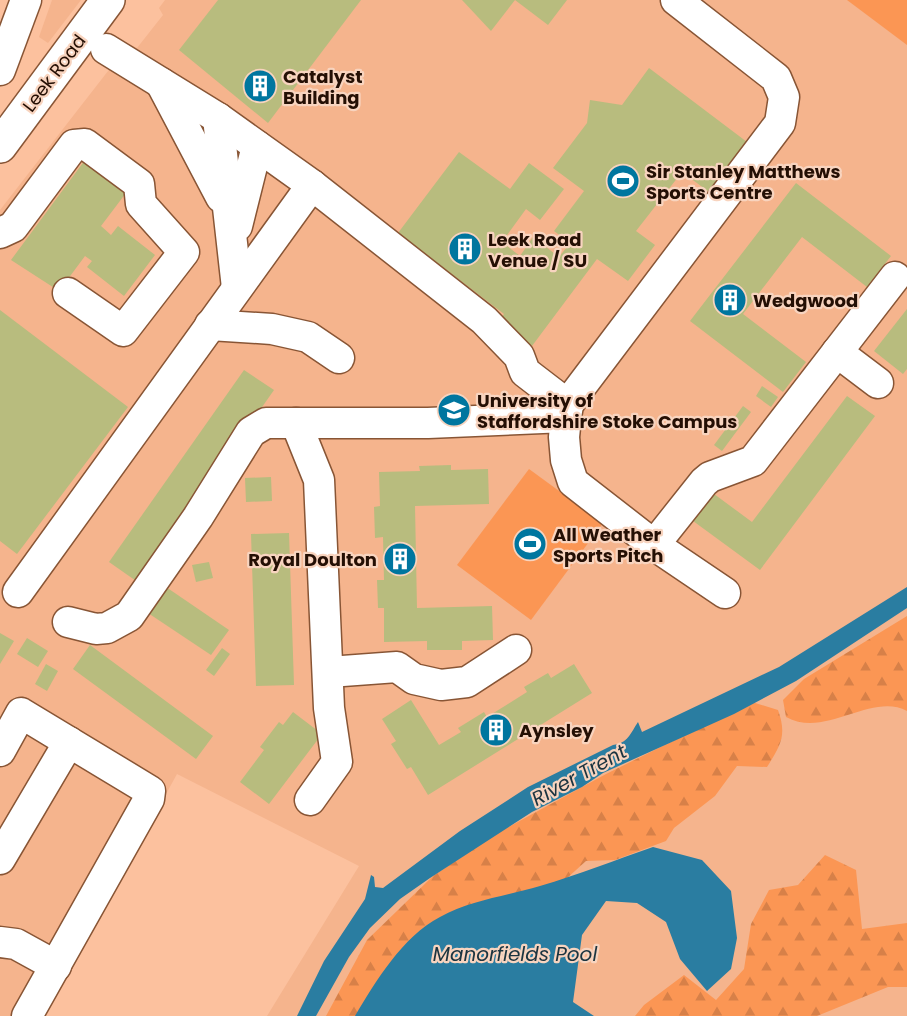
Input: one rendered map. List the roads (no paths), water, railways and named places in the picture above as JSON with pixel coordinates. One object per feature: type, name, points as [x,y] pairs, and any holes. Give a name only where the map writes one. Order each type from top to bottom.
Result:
[{"type":"highway","name":"Leek Road","points":[[0,146],[108,0]]},
{"type":"street","points":[[0,70],[5,38],[26,0]]},
{"type":"street","points":[[676,0],[776,78],[784,97],[780,123],[567,411],[564,437],[566,460],[573,482],[654,545],[725,593]]},
{"type":"street","points":[[106,49],[218,118],[312,184],[484,320],[519,356],[525,372],[567,411]]},
{"type":"street","points":[[161,83],[229,213]]},
{"type":"street","points":[[218,118],[237,288]]},
{"type":"street","points":[[0,234],[13,227],[74,145],[85,144],[139,184],[141,204],[184,252],[123,332],[68,293]]},
{"type":"street","points":[[232,243],[257,146]]},
{"type":"street","points":[[18,592],[312,184]]},
{"type":"street","points":[[654,545],[704,482],[710,477],[753,461],[895,277]]},
{"type":"street","points":[[210,325],[272,328],[308,337],[339,357]]},
{"type":"street","points":[[837,352],[878,383]]},
{"type":"street","points":[[68,622],[96,629],[107,628],[129,616],[198,517],[250,432],[266,423],[428,423],[567,411]]},
{"type":"street","points":[[296,423],[319,480],[329,708],[337,762],[310,800]]},
{"type":"street","points":[[329,672],[397,668],[414,679],[441,686],[467,682],[516,650]]},
{"type":"street","points":[[0,751],[21,713],[150,791],[149,799],[27,1016]]},
{"type":"street","points":[[0,859],[69,742]]},
{"type":"street","points":[[0,942],[16,944],[56,966]]},
{"type":"water","name":"River Trent","points":[[907,587],[907,608],[796,681],[734,714],[603,773],[582,787],[532,812],[400,899],[370,928],[349,957],[316,1016],[297,1016],[324,961],[365,899],[371,875],[374,877],[375,887],[383,888],[460,831],[528,787],[622,742],[638,722],[642,732],[779,667]]},
{"type":"water","name":"Manorfields Pool","points":[[653,847],[702,860],[731,891],[737,938],[731,969],[707,991],[680,959],[666,922],[637,903],[606,901],[582,935],[573,1002],[594,1016],[355,1016],[381,975],[402,948],[426,926],[440,917],[464,906],[554,882]]},
{"type":"place","name":"Catalyst Building","points":[[260,86]]},
{"type":"place","name":"Sir Stanley Matthews Sports Centre","points":[[623,181]]},
{"type":"place","name":"Leek Road Venue / SU","points":[[465,249]]},
{"type":"place","name":"Wedgwood","points":[[730,300]]},
{"type":"place","name":"University of Staffordshire Stoke Campus","points":[[454,410]]},
{"type":"place","name":"All Weather Sports Pitch","points":[[530,544]]},
{"type":"place","name":"Royal Doulton","points":[[400,559]]},
{"type":"place","name":"Aynsley","points":[[496,730]]}]
